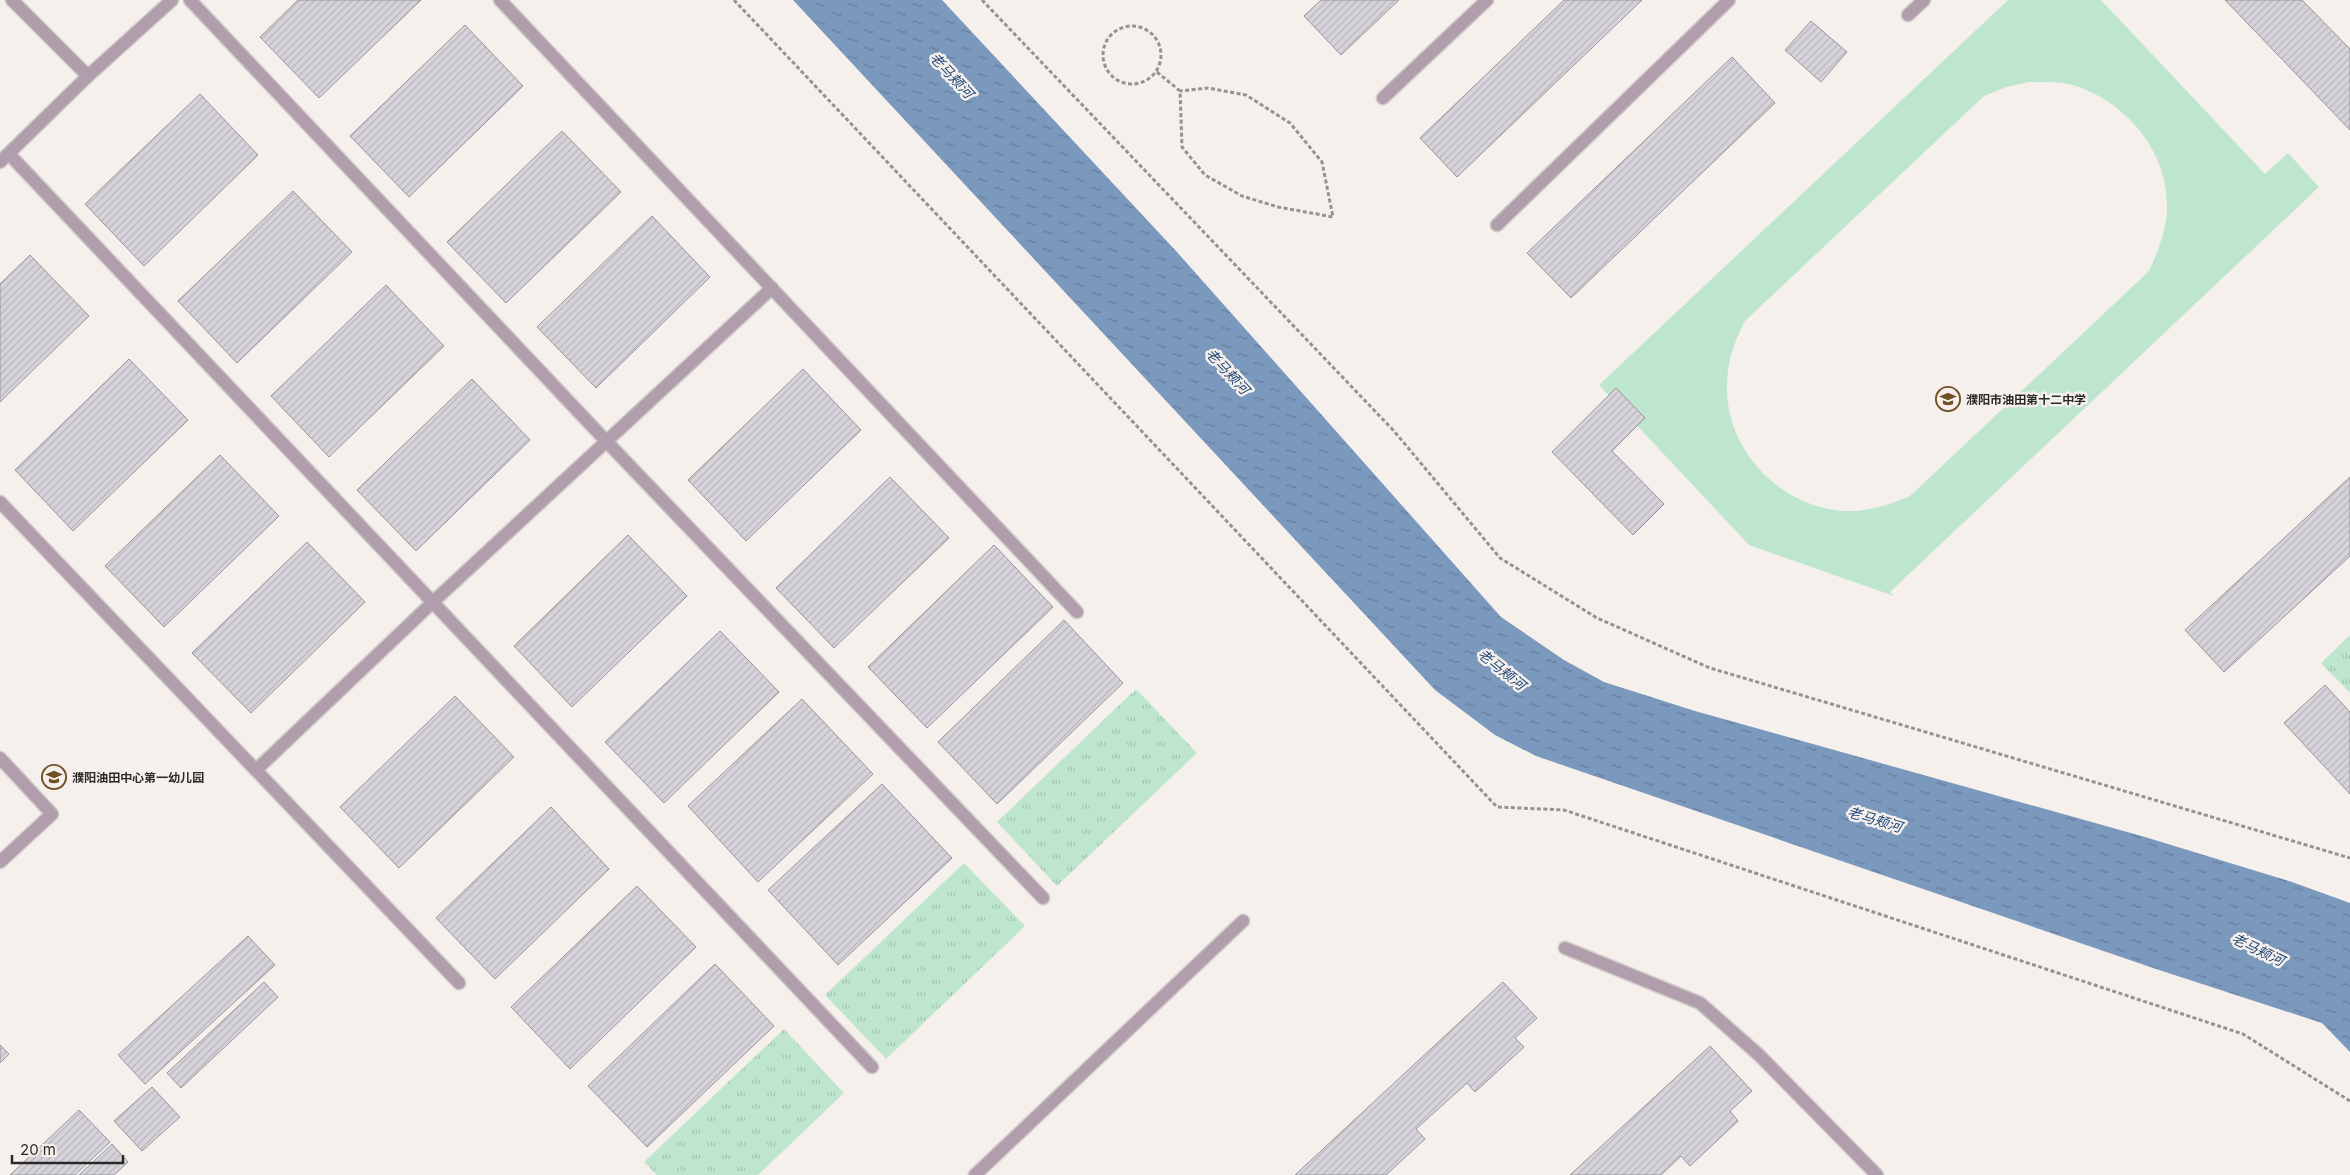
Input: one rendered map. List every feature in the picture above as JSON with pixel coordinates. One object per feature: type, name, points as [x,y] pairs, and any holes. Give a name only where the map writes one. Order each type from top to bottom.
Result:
[{"type":"street","points":[[12,0],[88,76]]},
{"type":"street","points":[[172,0],[88,76],[4,158],[434,601],[872,1067]]},
{"type":"street","points":[[190,0],[607,442],[1043,898]]},
{"type":"street","points":[[500,0],[1077,612]]},
{"type":"street","points":[[1383,98],[1487,0]]},
{"type":"street","points":[[1497,225],[1729,0]]},
{"type":"street","points":[[1908,15],[1924,0]]},
{"type":"street","points":[[256,770],[434,601],[772,288]]},
{"type":"street","points":[[0,502],[460,983]]},
{"type":"street","points":[[0,758],[52,814],[0,862]]},
{"type":"street","points":[[975,1175],[1243,921]]},
{"type":"street","points":[[1566,948],[1700,1003],[1760,1055],[1877,1175]]},
{"type":"path","points":[[734,0],[1497,807],[1564,810],[2243,1034],[2350,1101]]},
{"type":"path","points":[[982,0],[1394,431],[1500,558],[1597,618],[1710,668],[2350,858]]},
{"type":"path","points":[[1127,26],[1145,29],[1153,35],[1162,52],[1157,72],[1150,79],[1141,83],[1121,83],[1113,78],[1106,70],[1103,52],[1111,35],[1127,26]]},
{"type":"path","points":[[1157,72],[1180,91],[1208,88],[1246,95],[1290,123],[1322,162],[1333,217],[1278,207],[1242,196],[1205,175],[1182,147],[1180,91]]},
{"type":"green space","points":[[2008,0],[2101,0],[2265,174],[2288,153],[2319,187],[1890,592],[1894,596],[1749,545],[1599,385]],"holes":[[[2029,82],[2067,84],[2099,96],[2134,123],[2147,141],[2158,160],[2167,202],[2162,237],[2149,271],[1910,496],[1878,507],[1853,511],[1819,506],[1795,497],[1774,483],[1756,465],[1742,445],[1732,422],[1727,397],[1728,371],[1734,345],[1745,321],[1984,96],[2006,87]]]},
{"type":"green space","points":[[2350,635],[2350,693],[2321,663]]},
{"type":"green space","points":[[1136,689],[1197,753],[1057,886],[997,822]]},
{"type":"green space","points":[[964,863],[1025,926],[886,1059],[825,995]]},
{"type":"green space","points":[[784,1029],[844,1093],[758,1175],[657,1175],[644,1162]]},
{"type":"water","name":"老马颊河","points":[[793,0],[942,0],[1176,251],[1501,617],[1564,660],[1604,682],[1695,711],[2145,837],[2292,882],[2350,903],[2350,1052],[2322,1023],[2156,969],[1536,756],[1495,735],[1435,690]]},
{"type":"building","points":[[298,0],[421,0],[319,98],[260,37]]},
{"type":"building","points":[[1321,0],[1399,0],[1341,55],[1304,16]]},
{"type":"building","points":[[1564,0],[1642,0],[1457,177],[1420,138]]},
{"type":"building","points":[[2225,0],[2302,0],[2350,49],[2350,130]]},
{"type":"building","points":[[1811,21],[1847,52],[1821,82],[1785,50]]},
{"type":"building","points":[[465,25],[523,86],[409,197],[350,136]]},
{"type":"building","points":[[1732,57],[1775,103],[1571,298],[1527,253]]},
{"type":"building","points":[[200,94],[258,155],[144,266],[85,204]]},
{"type":"building","points":[[562,131],[621,192],[506,303],[447,242]]},
{"type":"building","points":[[293,191],[352,252],[237,363],[178,301]]},
{"type":"building","points":[[652,216],[710,277],[596,388],[537,327]]},
{"type":"building","points":[[30,255],[89,316],[0,402],[0,284]]},
{"type":"building","points":[[386,285],[444,346],[329,457],[271,396]]},
{"type":"building","points":[[129,359],[188,420],[73,531],[15,470]]},
{"type":"building","points":[[803,369],[861,430],[746,541],[688,480]]},
{"type":"building","points":[[472,379],[530,440],[416,551],[357,490]]},
{"type":"building","points":[[1616,388],[1645,418],[1612,451],[1664,504],[1633,535],[1552,452]]},
{"type":"building","points":[[220,455],[279,516],[164,627],[105,566]]},
{"type":"building","points":[[890,477],[949,538],[834,648],[776,588]]},
{"type":"building","points":[[2350,477],[2350,556],[2224,672],[2185,630]]},
{"type":"building","points":[[628,535],[687,596],[572,707],[514,646]]},
{"type":"building","points":[[307,542],[365,602],[251,713],[192,653]]},
{"type":"building","points":[[994,545],[1053,607],[927,728],[868,667]]},
{"type":"building","points":[[1064,620],[1123,683],[997,804],[938,742]]},
{"type":"building","points":[[720,631],[779,692],[664,803],[605,742]]},
{"type":"building","points":[[2325,685],[2350,712],[2350,794],[2284,723]]},
{"type":"building","points":[[455,696],[514,757],[399,868],[340,807]]},
{"type":"building","points":[[802,699],[873,774],[758,882],[688,806]]},
{"type":"building","points":[[882,784],[952,858],[838,965],[768,890]]},
{"type":"building","points":[[551,807],[609,869],[495,979],[436,918]]},
{"type":"building","points":[[637,886],[696,947],[570,1069],[511,1007]]},
{"type":"building","points":[[248,936],[275,965],[145,1084],[118,1055]]},
{"type":"building","points":[[715,964],[774,1026],[647,1147],[588,1086]]},
{"type":"building","points":[[264,982],[278,997],[181,1088],[167,1073]]},
{"type":"building","points":[[1503,982],[1537,1018],[1515,1038],[1524,1047],[1475,1092],[1467,1083],[1416,1129],[1425,1139],[1386,1175],[1295,1175]]},
{"type":"building","points":[[0,1045],[9,1054],[0,1063]]},
{"type":"building","points":[[1710,1046],[1752,1091],[1730,1111],[1738,1121],[1690,1166],[1681,1156],[1661,1175],[1570,1175]]},
{"type":"building","points":[[152,1087],[180,1117],[142,1151],[114,1121]]},
{"type":"building","points":[[79,1110],[110,1142],[75,1175],[10,1175]]},
{"type":"building","points":[[112,1144],[128,1162],[114,1175],[79,1175]]},
{"type":"place","name":"濮阳市油田第十二中学","points":[[1948,399]]},
{"type":"place","name":"濮阳油田中心第一幼儿园","points":[[54,777]]}]
